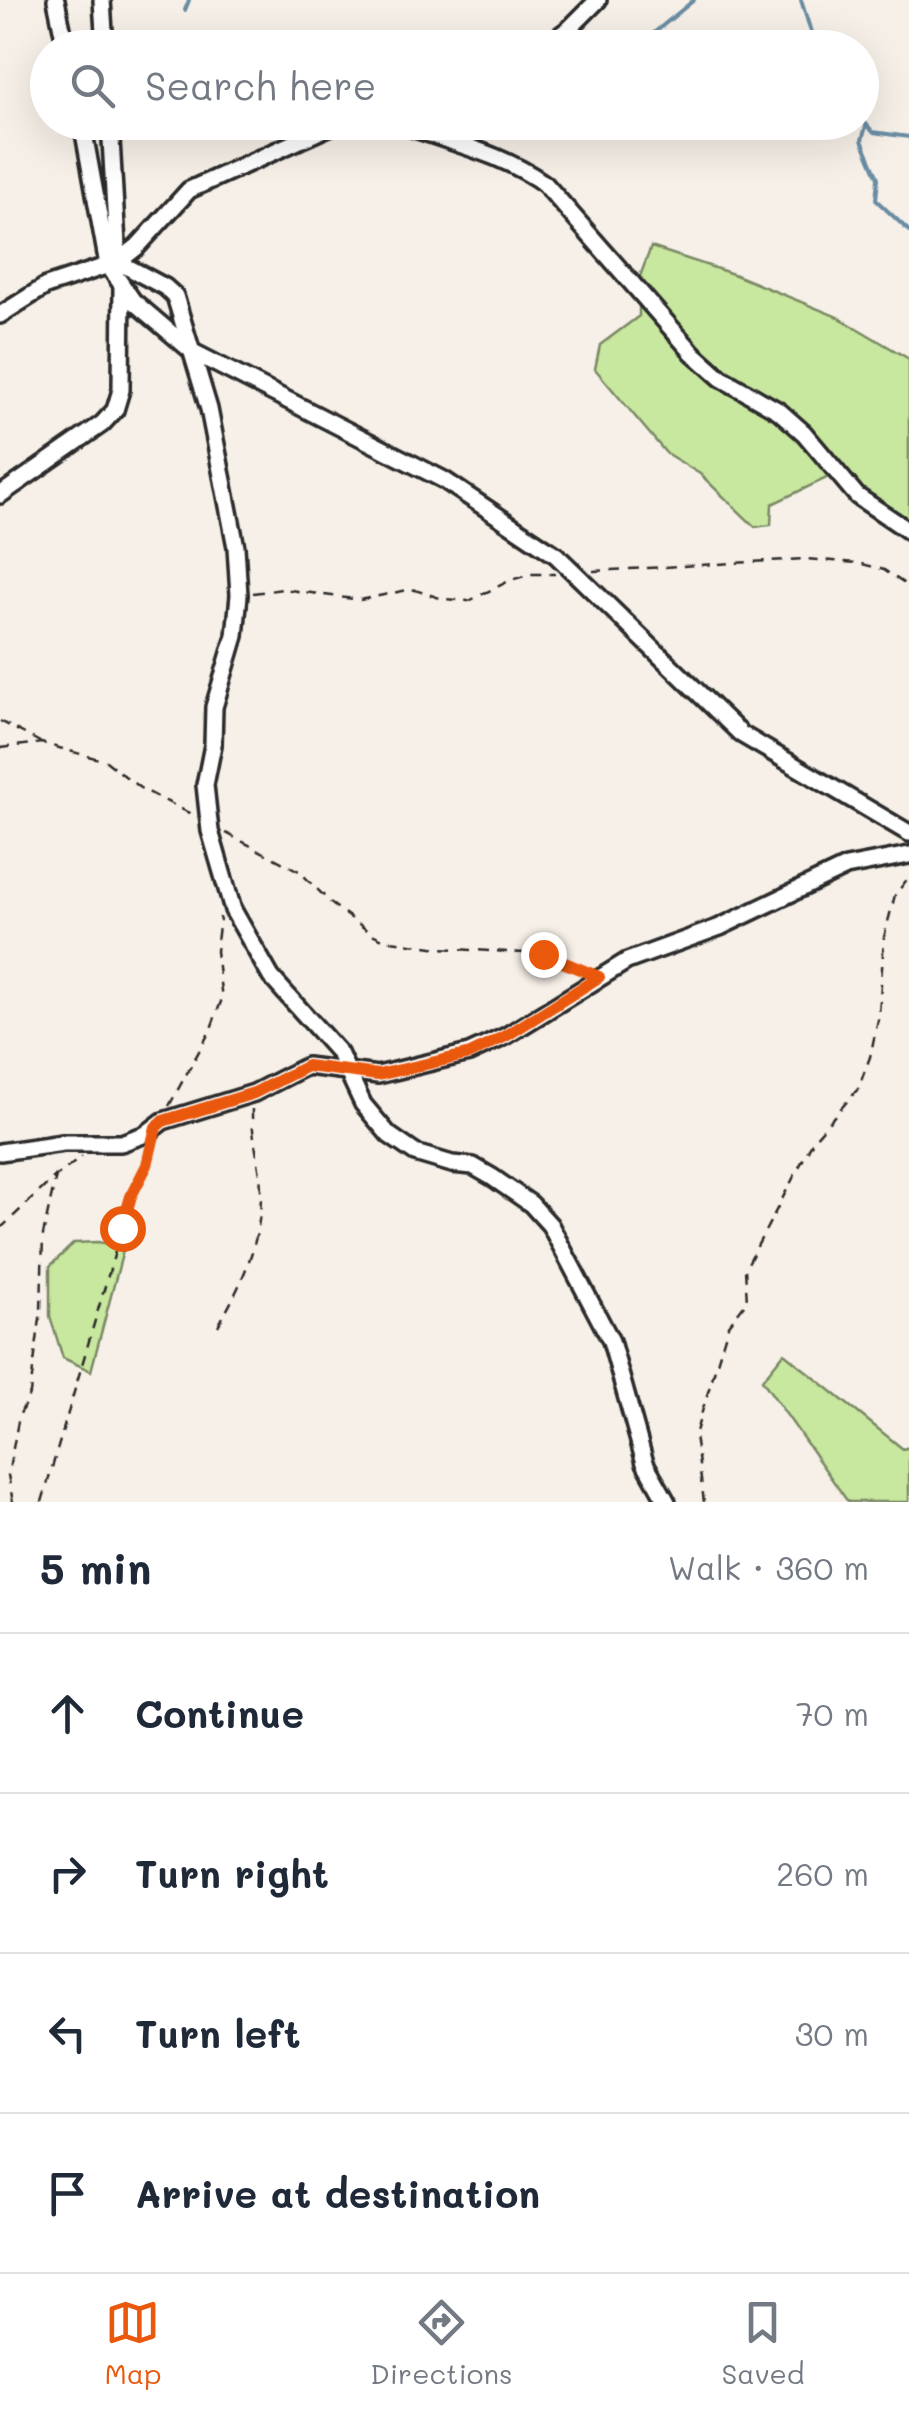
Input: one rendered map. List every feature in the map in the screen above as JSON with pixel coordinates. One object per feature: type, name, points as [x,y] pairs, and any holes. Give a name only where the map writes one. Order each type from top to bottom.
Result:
[{"type":"street","points":[[56,0],[62,30]]},
{"type":"street","points":[[102,0],[104,30]]},
{"type":"street","points":[[567,30],[598,0]]},
{"type":"street","points":[[86,140],[113,263],[122,285],[133,301],[193,352],[444,480],[540,544],[741,734],[909,833]]},
{"type":"street","points":[[110,140],[113,263]]},
{"type":"street","points":[[0,315],[46,286],[113,263],[137,247],[189,190],[300,140]]},
{"type":"street","points":[[444,140],[478,148],[545,184],[692,354],[721,378],[779,411],[804,433],[857,496],[909,531]]},
{"type":"street","points":[[113,263],[166,286],[175,296],[209,409],[236,547],[236,636],[214,707],[213,745],[205,784],[208,824],[233,910],[271,976],[339,1053],[363,1104],[389,1135],[414,1153],[482,1172],[531,1204],[550,1225],[611,1341],[645,1463],[668,1502]]},
{"type":"street","points":[[0,495],[102,424],[115,410],[121,390],[122,285]]},
{"type":"street","points":[[0,1152],[63,1143],[121,1143],[194,1110],[254,1093],[307,1066],[378,1075],[470,1054],[506,1036],[627,960],[720,928],[846,866],[909,855]]},
{"type":"path","points":[[0,722],[42,743],[106,761],[140,788],[299,870],[332,905],[385,940],[438,948],[543,954],[599,977]]},
{"type":"path","points":[[0,748],[42,743]]},
{"type":"path","points":[[704,1502],[695,1435],[728,1326],[747,1301],[745,1270],[814,1140],[858,1089],[879,1015],[884,937],[895,894],[909,877]]},
{"type":"path","points":[[42,1502],[131,1196],[147,1165],[156,1127],[210,1031],[222,999],[216,951],[224,886]]},
{"type":"path","points":[[218,1326],[240,1287],[255,1248],[262,1192],[252,1137],[254,1093]]},
{"type":"path","points":[[0,1228],[81,1158]]},
{"type":"path","points":[[13,1502],[8,1475],[20,1416],[30,1393],[41,1311],[44,1236],[56,1176]]},
{"type":"green space","points":[[651,247],[733,274],[838,317],[909,359],[909,531],[837,473],[772,504],[771,525],[755,527],[700,474],[666,453],[595,369],[600,345],[639,316],[639,279]]},
{"type":"green space","points":[[74,1243],[124,1247],[91,1371],[63,1358],[50,1316],[50,1266]]},
{"type":"green space","points":[[784,1353],[903,1449],[909,1447],[909,1502],[848,1502],[762,1380]]},
{"type":"waterway","points":[[185,10],[189,0]]},
{"type":"waterway","points":[[657,30],[694,0]]},
{"type":"waterway","points":[[801,0],[810,30]]},
{"type":"waterway","points":[[879,133],[909,137]]},
{"type":"waterway","points":[[862,140],[878,178],[876,200],[909,231]]},
{"type":"route","points":[[122,1228],[131,1196],[147,1165],[156,1127],[163,1121],[254,1093],[307,1066],[378,1075],[470,1054],[599,977],[543,954]]}]
